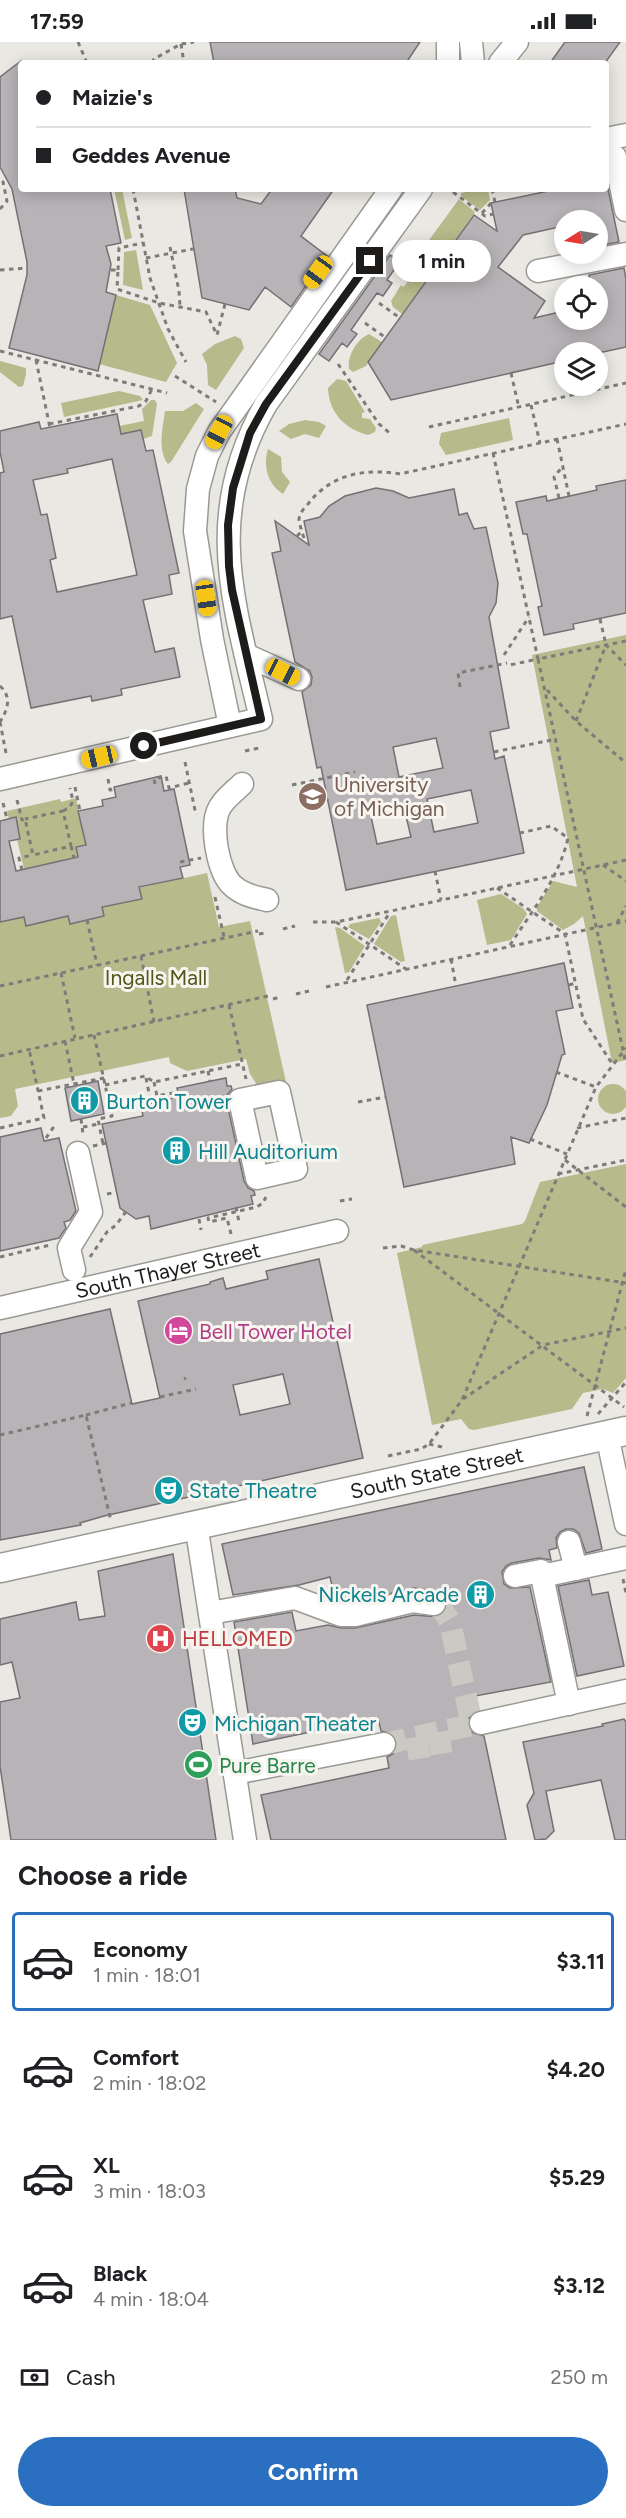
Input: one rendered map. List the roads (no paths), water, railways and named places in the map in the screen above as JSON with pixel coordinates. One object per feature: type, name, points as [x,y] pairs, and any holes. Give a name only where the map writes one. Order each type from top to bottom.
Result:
[{"type":"main road","name":"South State Street","points":[[0,1568],[196,1524],[609,1421]]},
{"type":"street","points":[[447,42],[448,60]]},
{"type":"street","points":[[471,42],[473,60]]},
{"type":"street","points":[[502,60],[517,42]]},
{"type":"street","points":[[626,135],[611,148],[626,210]]},
{"type":"street","points":[[230,726],[212,639],[196,542],[197,500],[207,456],[219,432],[387,192]]},
{"type":"street","points":[[0,779],[261,719],[232,590],[227,543],[229,507],[238,464],[250,433],[266,404],[421,192]]},
{"type":"street","points":[[538,272],[626,254]]},
{"type":"street","points":[[246,655],[299,679]]},
{"type":"street","points":[[242,784],[219,808],[214,826],[215,835],[225,875],[230,884],[245,894],[267,900]]},
{"type":"street","points":[[77,1260],[91,1212],[78,1153]]},
{"type":"street","name":"South Thayer Street","points":[[0,1308],[337,1231]]},
{"type":"street","points":[[609,1421],[626,1524]]},
{"type":"street","points":[[196,1524],[245,1840]]},
{"type":"street","points":[[514,1576],[541,1571],[562,1562],[624,1567]]},
{"type":"street","points":[[562,1562],[569,1704]]},
{"type":"street","points":[[210,1613],[295,1598],[341,1614],[355,1615],[413,1602],[434,1604]]},
{"type":"street","points":[[481,1723],[626,1690]]},
{"type":"street","points":[[235,1773],[384,1744]]},
{"type":"tunnel","points":[[434,1604],[444,1612],[450,1622],[472,1725]]},
{"type":"tunnel","points":[[384,1744],[481,1723]]},
{"type":"tunnel","points":[[438,1732],[442,1756]]},
{"type":"tunnel","points":[[416,1737],[420,1761]]},
{"type":"place","name":"University of Michigan","points":[[313,796]]},
{"type":"place","name":"Burton Tower","points":[[85,1101]]},
{"type":"place","name":"Hill Auditorium","points":[[177,1151]]},
{"type":"place","name":"Bell Tower Hotel","points":[[178,1331]]},
{"type":"place","name":"State Theatre","points":[[168,1490]]},
{"type":"place","name":"Nickels Arcade","points":[[480,1594]]},
{"type":"place","name":"HELLOMED","points":[[161,1638]]},
{"type":"place","name":"Michigan Theater","points":[[193,1723]]},
{"type":"place","name":"Pure Barre","points":[[198,1765]]},
{"type":"park label","name":"Ingalls Mall","points":[[156,977]]}]
